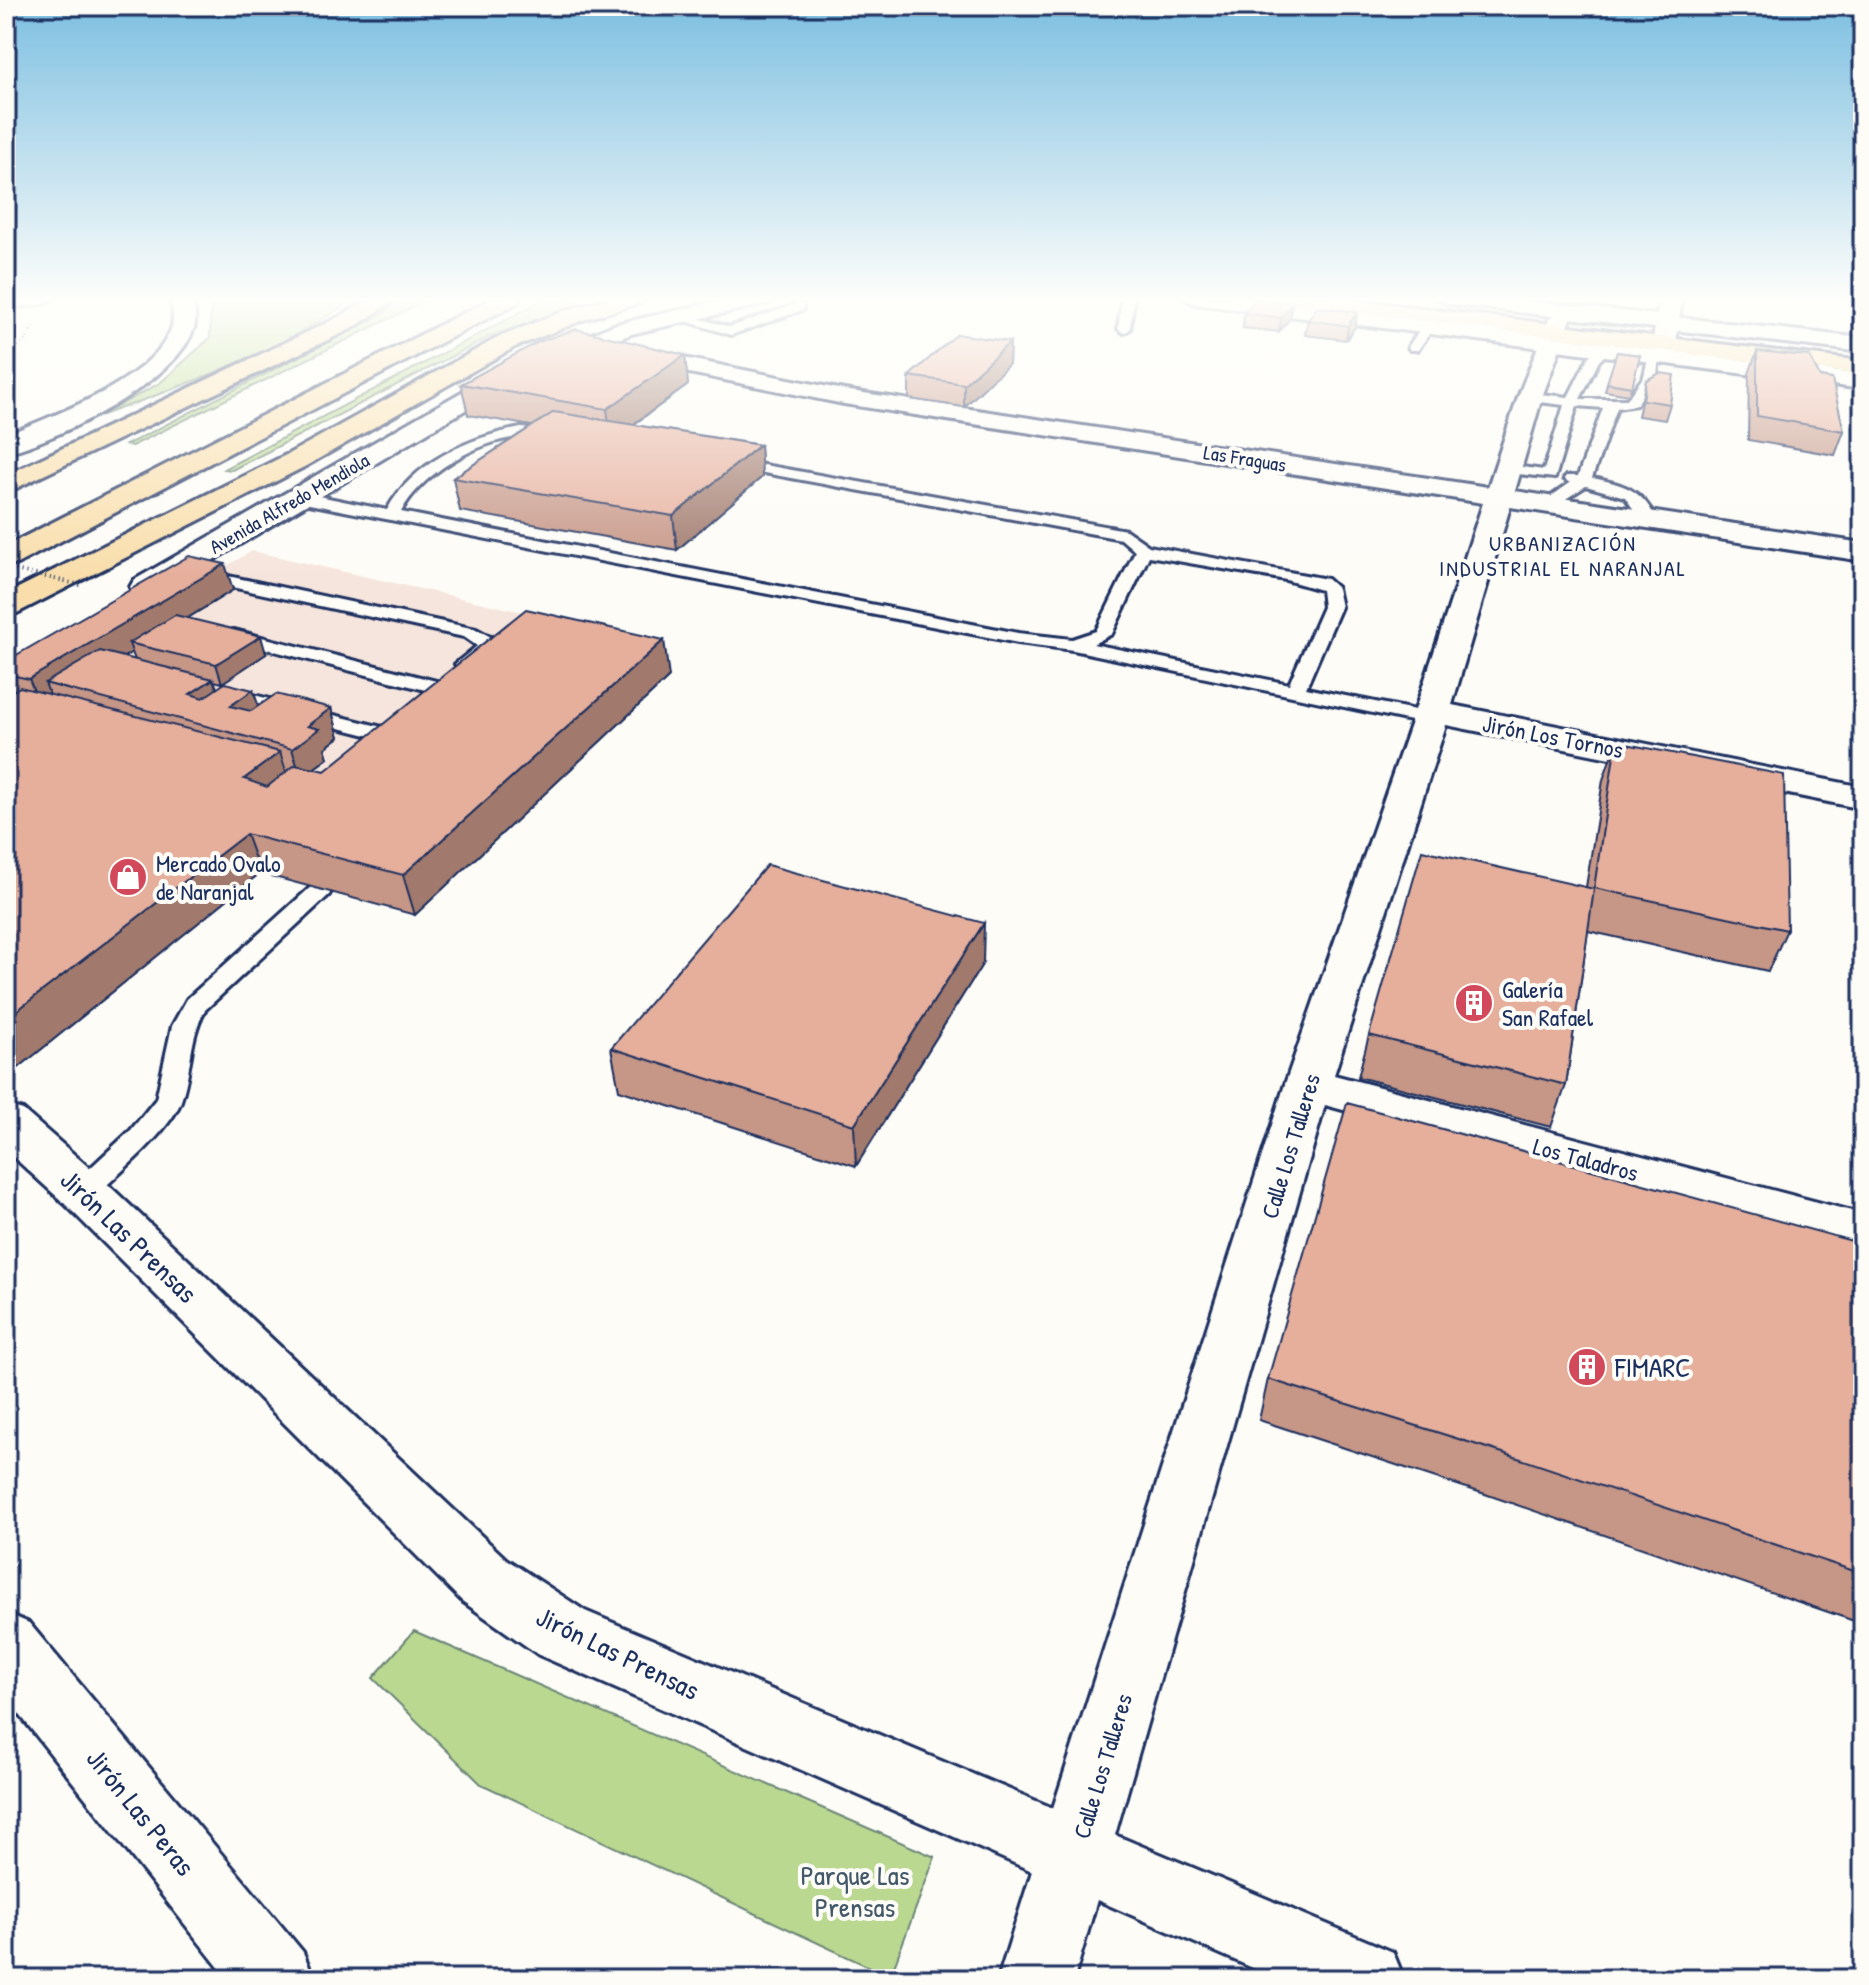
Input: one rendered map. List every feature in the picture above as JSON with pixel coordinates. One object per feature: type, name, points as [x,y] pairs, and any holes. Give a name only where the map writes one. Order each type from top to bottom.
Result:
[{"type":"highway","points":[[6,485],[203,391]]},
{"type":"highway","points":[[34,516],[284,391]]},
{"type":"highway","points":[[6,558],[330,391]]},
{"type":"highway","points":[[6,606],[297,460],[420,391]]},
{"type":"highway","points":[[334,477],[435,391]]},
{"type":"highway","points":[[6,452],[196,394]]},
{"type":"street","points":[[6,445],[122,391]]},
{"type":"street","name":"Avenida Alfredo Mendiola","points":[[119,602],[334,477],[496,391]]},
{"type":"street","name":"Las Fraguas","points":[[804,391],[1519,480],[1548,504],[1863,552]]},
{"type":"street","name":"Calle Los Talleres","points":[[1036,1979],[1076,1856],[1308,1084],[1431,716],[1551,399],[1551,391]]},
{"type":"street","name":"Jirón Los Tornos","points":[[1431,716],[1863,798]]},
{"type":"street","name":"Los Taladros","points":[[1308,1084],[1863,1234]]},
{"type":"street","name":"Jirón Las Prensas","points":[[6,1122],[83,1191],[484,1580],[562,1633],[1366,1979]]},
{"type":"street","name":"Jirón Las Peras","points":[[9,1657],[276,1979]]},
{"type":"lane","points":[[1551,399],[1560,391]]},
{"type":"lane","points":[[1551,399],[1611,405],[1631,402],[1641,391]]},
{"type":"lane","points":[[1548,504],[1584,481],[1611,405]]},
{"type":"lane","points":[[392,514],[396,503],[413,485],[452,458],[520,432],[562,435]]},
{"type":"lane","points":[[711,460],[1126,535],[1144,550],[1321,583],[1329,588],[1332,607],[1295,691]]},
{"type":"lane","points":[[1519,480],[1584,481],[1633,493],[1642,501],[1648,519]]},
{"type":"lane","points":[[299,497],[1431,716]]},
{"type":"lane","points":[[1073,645],[1103,634],[1144,550]]},
{"type":"lane","points":[[174,570],[470,633],[485,641],[486,648],[411,705]]},
{"type":"lane","points":[[213,630],[433,686]]},
{"type":"lane","points":[[203,688],[384,728],[356,752]]},
{"type":"lane","points":[[83,1191],[140,1137],[168,1102],[184,1026],[196,1005],[321,890]]},
{"type":"path","points":[[6,568],[81,585]]},
{"type":"shaded area","name":"Mercado Ovalo de Naranjal","points":[[252,551],[562,621],[6,1059],[6,696]]},
{"type":"green space","points":[[146,391],[167,391],[102,415]]},
{"type":"green space","points":[[233,391],[244,391],[132,446],[126,445]]},
{"type":"green space","points":[[372,391],[385,391],[232,470],[224,469]]},
{"type":"green space","name":"Parque Las Prensas","points":[[414,1631],[935,1857],[890,1977],[481,1784],[373,1678]]},
{"type":"building","points":[[500,391],[634,391],[607,409]]},
{"type":"building","points":[[1644,391],[1672,391],[1670,404],[1643,400]]},
{"type":"building","points":[[1757,391],[1835,391],[1844,431],[1757,416]]},
{"type":"building","points":[[554,412],[760,445],[673,516],[453,478]]},
{"type":"building","points":[[189,556],[225,564],[29,679],[6,674],[6,661]]},
{"type":"building","points":[[526,609],[664,640],[403,875],[246,834],[6,1019],[6,695],[20,687],[280,752],[244,779],[267,787],[295,765],[325,771]]},
{"type":"building","points":[[175,615],[261,636],[216,664],[129,643]]},
{"type":"building","points":[[100,651],[213,679],[190,694],[203,698],[225,683],[253,690],[230,706],[251,711],[276,694],[331,708],[307,726],[319,729],[292,749],[45,683]]},
{"type":"building","points":[[1616,742],[1784,775],[1787,930],[1594,888]]},
{"type":"building","name":"Galería San Rafael","points":[[1422,850],[1594,889],[1566,1085],[1369,1035]]},
{"type":"building","points":[[767,865],[984,923],[854,1125],[611,1048]]},
{"type":"building","points":[[1347,1103],[1863,1244],[1863,1574],[1503,1453],[1268,1379]]},
{"type":"place","name":"Mercado Ovalo de Naranjal","points":[[128,877]]},
{"type":"place","name":"Galería San Rafael","points":[[1474,1003]]},
{"type":"place","name":"FIMARC","points":[[1587,1367]]},
{"type":"district","name":"URBANIZACIÓN INDUSTRIAL EL NARANJAL","points":[[1563,556]]}]
